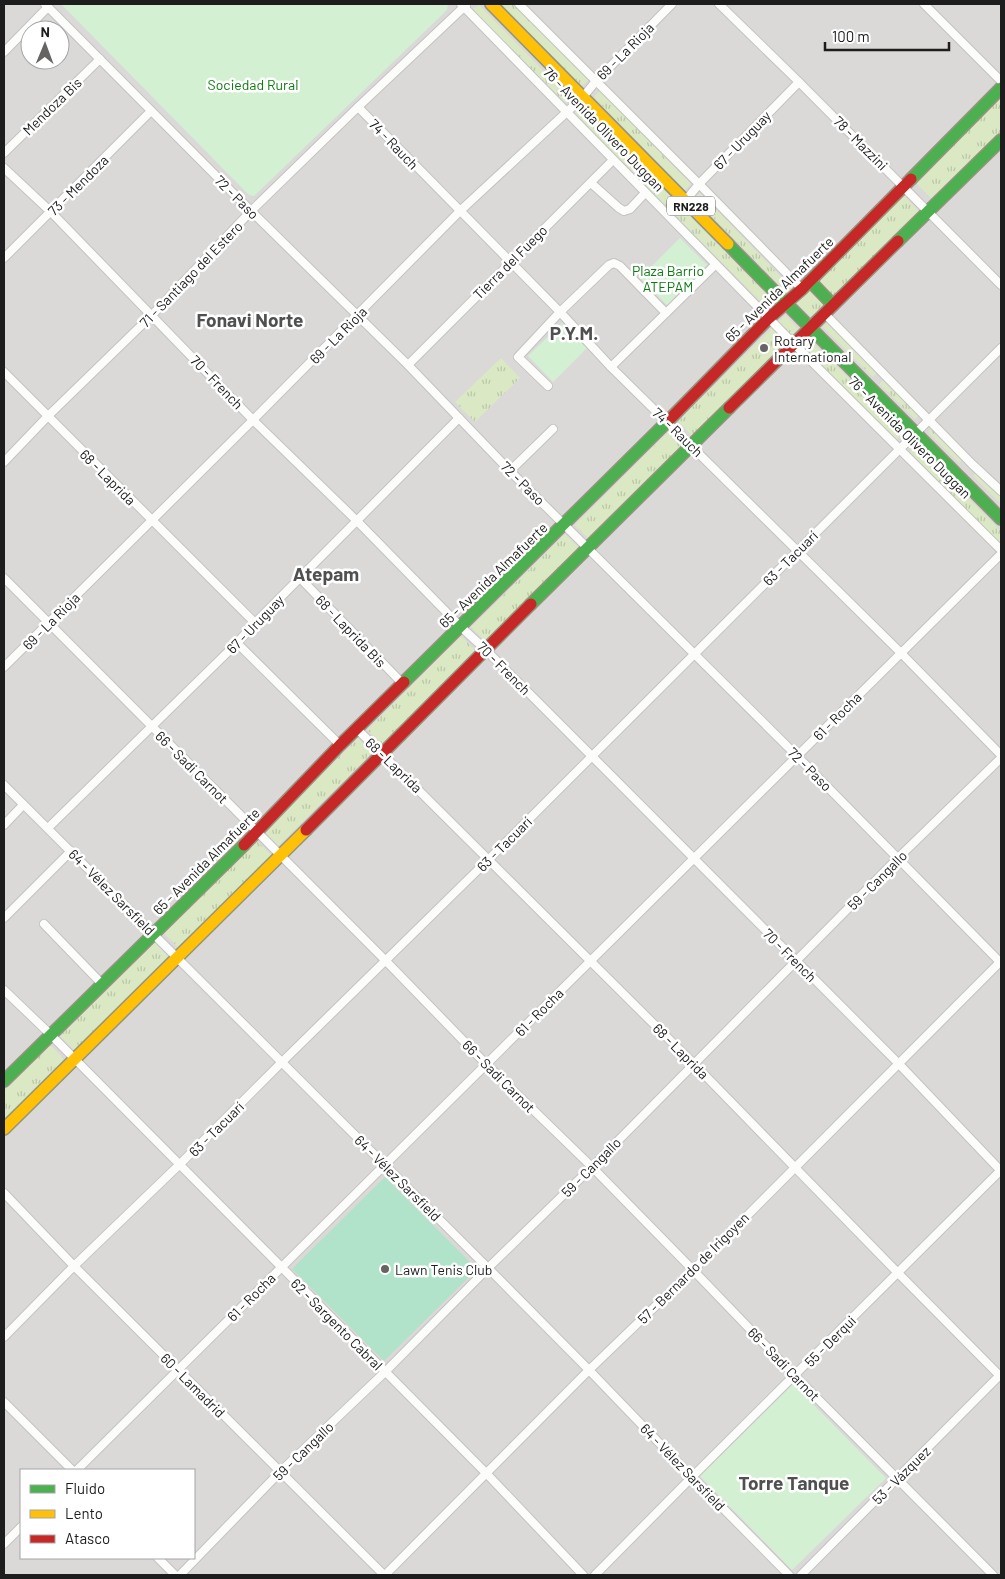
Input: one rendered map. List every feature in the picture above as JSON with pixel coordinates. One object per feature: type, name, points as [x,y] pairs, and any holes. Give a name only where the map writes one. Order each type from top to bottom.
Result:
[{"type":"main road","name":"76 - Avenida Olivero Duggan","points":[[491,4],[686,200],[809,328],[916,432],[1001,519]]},
{"type":"main road","name":"65 - Avenida Almafuerte","points":[[4,1081],[257,832],[340,745],[565,525],[769,318],[806,285],[1001,88]]},
{"type":"main road","points":[[4,1130],[587,548],[1001,140]]},
{"type":"main road","points":[[806,285],[834,305]]},
{"type":"street","name":"76 - Avenida Olivero Duggan","points":[[519,4],[699,184],[806,285]]},
{"type":"street","name":"69 - La Rioja","points":[[4,667],[460,211],[583,97],[596,80],[672,4]]},
{"type":"street","name":"78 - Mazzini","points":[[719,4],[904,186],[1001,285]]},
{"type":"street","points":[[924,4],[1001,82]]},
{"type":"street","points":[[4,52],[46,5]]},
{"type":"street","name":"72 - Paso","points":[[46,5],[251,211],[408,365],[510,471],[1001,962]]},
{"type":"street","name":"76 - Avenida Olivero Duggan","points":[[464,5],[645,193],[1001,550]]},
{"type":"street","name":"71 - Santiago del Estero","points":[[4,462],[48,416],[152,315],[251,211],[464,5]]},
{"type":"street","name":"Mendoza Bis","points":[[4,153],[100,59]]},
{"type":"street","name":"67 - Uruguay","points":[[686,200],[699,184],[799,82]]},
{"type":"street","name":"74 - Rauch","points":[[358,107],[560,312],[611,367],[901,653],[1001,756]]},
{"type":"street","name":"73 - Mendoza","points":[[4,258],[151,111]]},
{"type":"street","name":"Tierra del Fuego","points":[[408,365],[613,160]]},
{"type":"street","name":"70 - French","points":[[4,168],[51,212],[253,420],[592,755],[898,1063],[1001,1171]]},
{"type":"street","points":[[591,183],[624,211],[630,208],[645,193]]},
{"type":"street","points":[[548,386],[518,357],[560,312],[609,265],[614,263],[620,266],[666,313]]},
{"type":"street","points":[[611,367],[715,264]]},
{"type":"street","name":"76 - Avenida Olivero Duggan","points":[[824,314],[1001,491]]},
{"type":"street","name":"63 - Tacuarí","points":[[4,1337],[489,859],[1001,348]]},
{"type":"street","name":"68 - Laprida","points":[[4,372],[254,623]]},
{"type":"street","name":"67 - Uruguay","points":[[48,828],[237,643],[254,623],[459,418]]},
{"type":"street","points":[[510,471],[553,428]]},
{"type":"street","name":"61 - Rocha","points":[[78,1469],[1001,554]]},
{"type":"street","name":"66 - Sadi Carnot","points":[[4,578],[385,960],[487,1065],[592,1167],[795,1376],[993,1575]]},
{"type":"street","name":"68 - Laprida Bis","points":[[300,578],[403,684]]},
{"type":"street","points":[[237,643],[340,745]]},
{"type":"street","name":"68 - Laprida","points":[[357,729],[693,1063],[898,1274],[1001,1375]]},
{"type":"street","name":"59 - Cangallo","points":[[180,1575],[280,1472],[385,1372],[592,1167],[693,1063],[1001,756]]},
{"type":"street","name":"64 - Vélez Sarsfield","points":[[4,785],[590,1370],[692,1477],[790,1575]]},
{"type":"street","points":[[4,825],[23,805]]},
{"type":"street","points":[[4,918],[72,851]]},
{"type":"street","points":[[44,924],[102,984]]},
{"type":"street","name":"57 - Bernardo de Irigoyen","points":[[384,1575],[1001,962]]},
{"type":"street","name":"62 - Sargento Cabral","points":[[4,990],[75,1059],[486,1473],[583,1575]]},
{"type":"street","name":"55 - Derqui","points":[[595,1575],[1001,1171]]},
{"type":"street","name":"60 - Lamadrid","points":[[4,1193],[177,1370],[384,1575]]},
{"type":"street","name":"53 - Vázquez","points":[[800,1575],[1001,1375]]},
{"type":"street","points":[[4,1402],[71,1469]]},
{"type":"street","points":[[4,1544],[20,1528]]},
{"type":"street","points":[[159,1559],[175,1575]]},
{"type":"shaded area","points":[[4,4],[1001,4],[1001,1575],[4,1575]]},
{"type":"green space","name":"Sociedad Rural","points":[[61,4],[448,4],[447,10],[254,196],[249,195]]},
{"type":"green space","points":[[501,4],[514,4],[588,80],[582,86]]},
{"type":"green space","points":[[479,5],[570,98],[564,104],[472,10]]},
{"type":"green space","points":[[600,91],[691,184],[685,190],[594,97]]},
{"type":"green space","points":[[1001,97],[1001,132],[932,199],[915,182]]},
{"type":"green space","points":[[581,106],[775,302],[768,309],[574,113]]},
{"type":"green space","points":[[700,193],[793,289],[788,294],[694,198]]},
{"type":"green space","points":[[903,195],[921,213],[834,298],[816,281]]},
{"type":"green space","name":"Plaza Barrio ATEPAM","points":[[680,238],[707,265],[667,305],[640,278]]},
{"type":"green space","points":[[809,289],[826,305],[812,318],[796,303]]},
{"type":"green space","points":[[786,315],[798,329],[790,336],[778,322]]},
{"type":"green space","points":[[562,323],[587,348],[553,382],[528,356]]},
{"type":"green space","points":[[827,323],[877,373],[873,377],[823,327]]},
{"type":"green space","points":[[772,328],[786,342],[692,436],[678,421]]},
{"type":"green space","points":[[814,344],[904,432],[896,440],[806,352]]},
{"type":"green space","points":[[501,358],[520,378],[475,422],[455,402]]},
{"type":"green space","points":[[883,380],[919,415],[915,419],[879,384]]},
{"type":"green space","points":[[932,428],[963,459],[959,463],[928,432]]},
{"type":"green space","points":[[669,431],[683,446],[589,539],[575,525]]},
{"type":"green space","points":[[916,446],[1001,531],[1000,543],[910,452]]},
{"type":"green space","points":[[977,472],[1001,496],[1001,504],[973,476]]},
{"type":"green space","points":[[565,534],[579,548],[485,641],[471,627]]},
{"type":"green space","points":[[461,636],[475,650],[382,744],[367,730]]},
{"type":"green space","points":[[358,738],[372,753],[278,846],[264,832]]},
{"type":"green space","points":[[257,841],[271,855],[178,947],[164,933]]},
{"type":"green space","points":[[154,942],[168,956],[74,1050],[60,1036]]},
{"type":"green space","points":[[50,1045],[64,1059],[4,1119],[4,1091]]},
{"type":"green space","name":"Lawn Tenis Club","points":[[385,1177],[477,1269],[384,1361],[292,1269]]},
{"type":"green space","points":[[793,1384],[886,1478],[792,1570],[700,1476]]},
{"type":"traffic: fast","points":[[911,179],[1001,88]]},
{"type":"traffic: fast","points":[[898,241],[1001,140]]},
{"type":"traffic: fast","points":[[728,244],[1001,519]]},
{"type":"traffic: fast","points":[[810,281],[833,305]]},
{"type":"traffic: fast","points":[[531,604],[729,408]]},
{"type":"traffic: fast","points":[[404,682],[670,419]]},
{"type":"traffic: fast","points":[[4,1081],[244,845]]},
{"type":"traffic: slow","points":[[491,4],[728,244]]},
{"type":"traffic: slow","points":[[4,1129],[306,830]]},
{"type":"traffic: jam","points":[[670,419],[769,318],[802,289],[911,179]]},
{"type":"traffic: jam","points":[[729,408],[898,241]]},
{"type":"traffic: jam","points":[[306,830],[531,604]]},
{"type":"traffic: jam","points":[[244,845],[340,745],[404,682]]},
{"type":"place","name":"Rotary International","points":[[764,348]]},
{"type":"place","name":"Lawn Tenis Club","points":[[385,1269]]},
{"type":"district","name":"Fonavi Norte","points":[[250,319]]},
{"type":"district","name":"P.Y.M.","points":[[574,332]]},
{"type":"district","name":"Atepam","points":[[326,573]]},
{"type":"district","name":"Torre Tanque","points":[[794,1482]]}]
